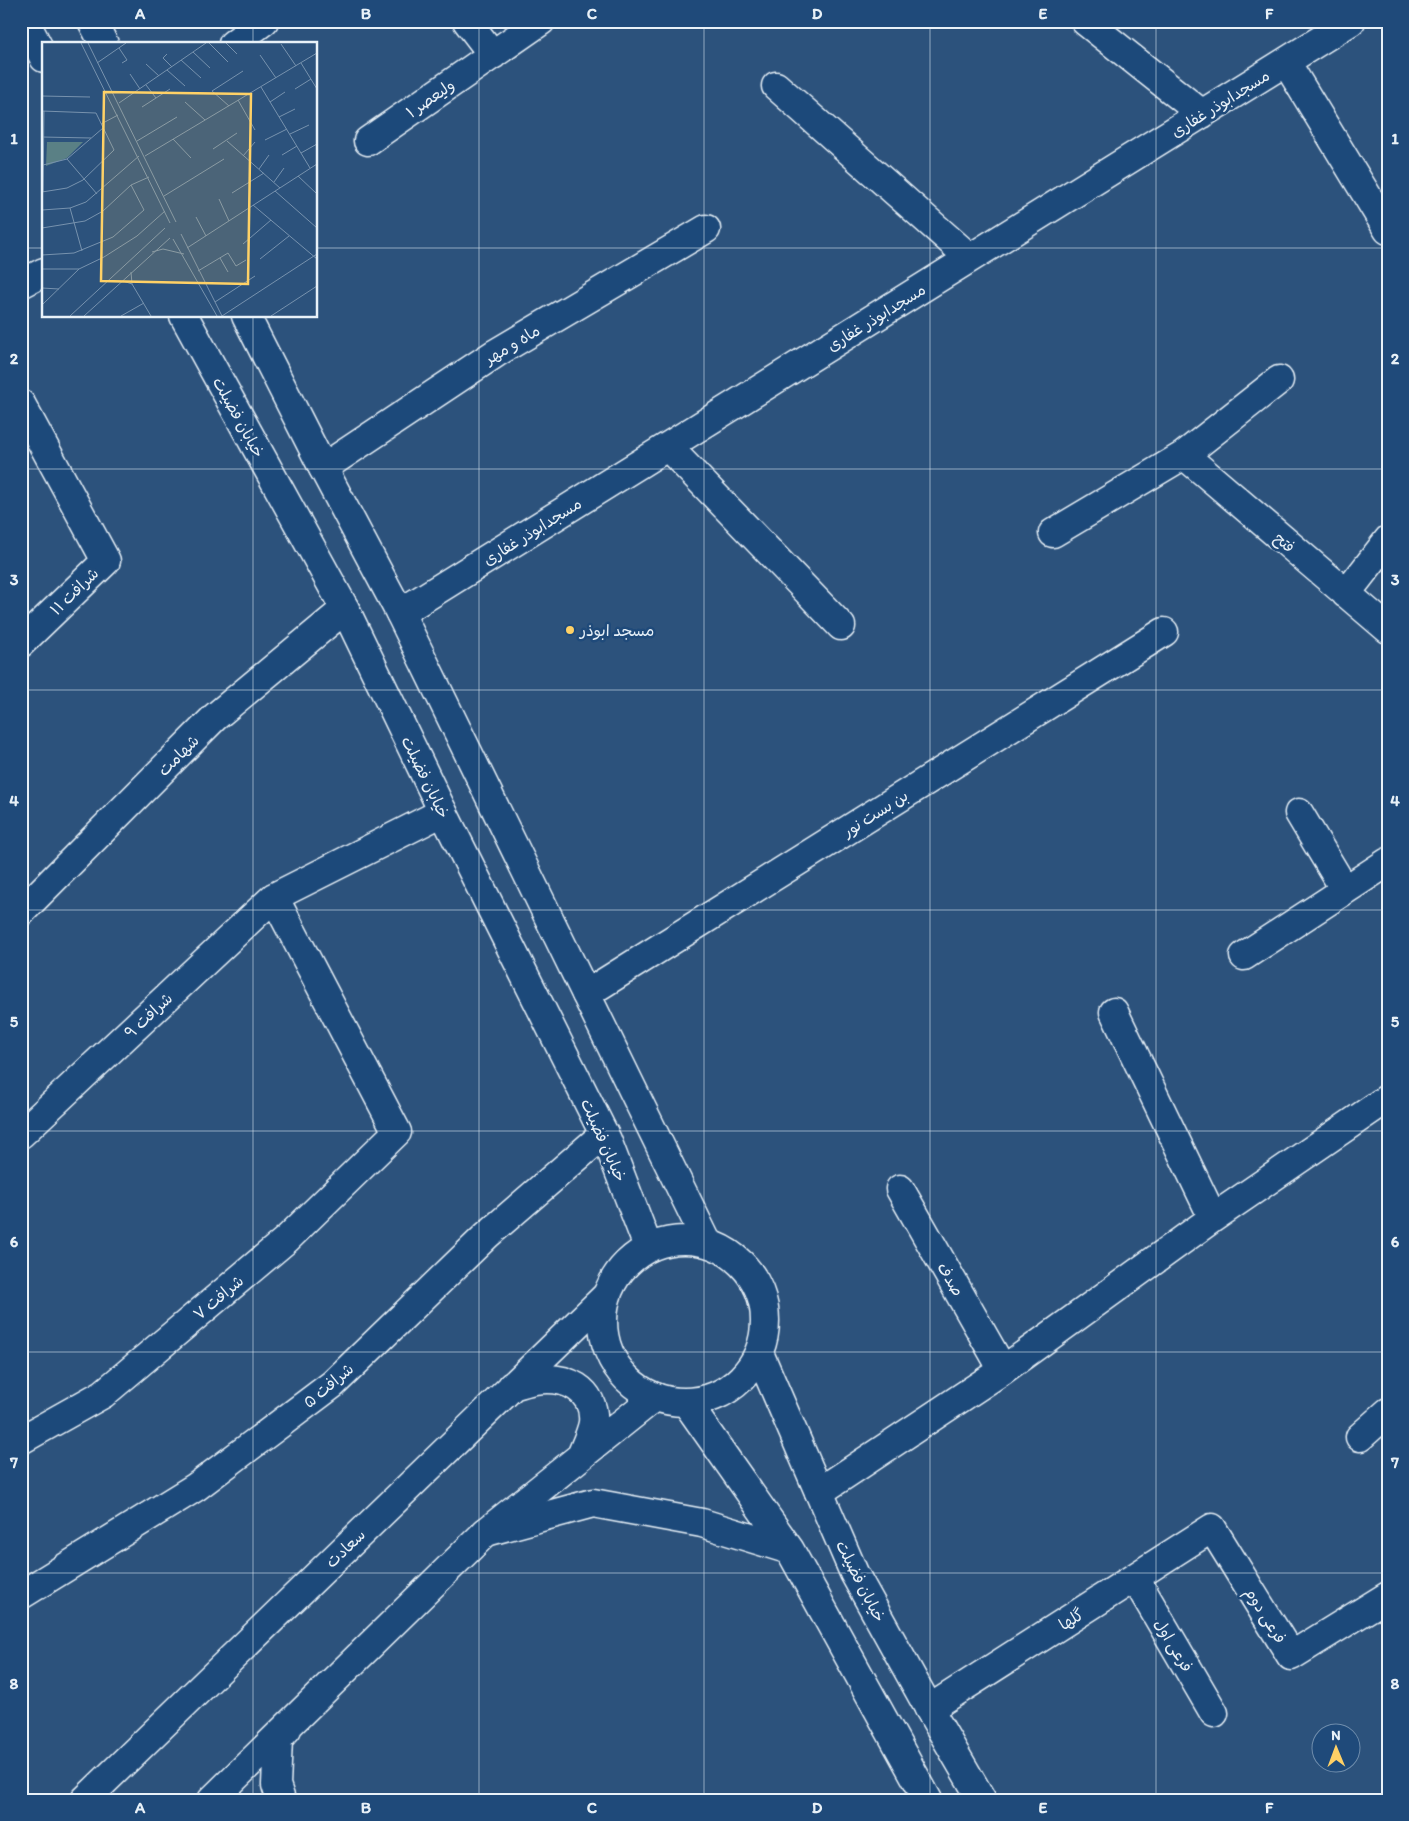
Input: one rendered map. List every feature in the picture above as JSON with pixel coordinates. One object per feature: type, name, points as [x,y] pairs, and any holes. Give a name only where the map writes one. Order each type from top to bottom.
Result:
[{"type":"street","points":[[25,21],[42,54]]},
{"type":"street","points":[[92,21],[103,42]]},
{"type":"street","points":[[236,42],[264,21]]},
{"type":"street","points":[[467,21],[493,55]]},
{"type":"street","name":"ولیعصر ۱","points":[[368,142],[541,21]]},
{"type":"street","points":[[1085,21],[1202,114]]},
{"type":"street","name":"مسجدابوذر غفاری","points":[[400,613],[1351,21]]},
{"type":"street","points":[[1286,62],[1388,230]]},
{"type":"street","points":[[776,86],[970,258]]},
{"type":"street","name":"ماه و مهر","points":[[323,468],[496,353],[706,229]]},
{"type":"street","points":[[21,284],[42,273]]},
{"type":"street","name":"خیابان فضیلت","points":[[185,318],[345,609],[604,1134],[648,1247]]},
{"type":"street","points":[[247,318],[323,468],[400,613],[707,1242]]},
{"type":"street","points":[[1053,533],[1184,455],[1279,380]]},
{"type":"street","name":"شرافت ۱۱","points":[[21,404],[106,561],[21,643]]},
{"type":"street","points":[[668,447],[841,626]]},
{"type":"street","name":"فتح","points":[[1184,455],[1388,629]]},
{"type":"street","points":[[1346,594],[1388,540]]},
{"type":"street","name":"شهامت","points":[[21,912],[215,718],[345,609]]},
{"type":"street","name":"بن بست نور","points":[[586,994],[1164,632]]},
{"type":"street","name":"شرافت ۹","points":[[21,1134],[274,897],[444,812]]},
{"type":"street","points":[[1299,813],[1345,890]]},
{"type":"street","points":[[1244,956],[1388,862]]},
{"type":"street","name":"شرافت ۷","points":[[21,1440],[103,1394],[287,1239],[397,1132],[274,897]]},
{"type":"street","points":[[1114,1012],[1213,1218]]},
{"type":"street","points":[[819,1492],[1002,1370],[1213,1218],[1388,1098]]},
{"type":"street","name":"شرافت ۵","points":[[21,1595],[196,1487],[333,1384],[487,1235],[604,1134]]},
{"type":"street","name":"صدف","points":[[900,1189],[1002,1370]]},
{"type":"street","points":[[687,1239],[707,1242],[729,1253],[747,1269],[759,1289],[765,1312],[764,1336],[759,1353],[743,1377],[724,1392],[702,1401],[686,1402],[655,1397],[633,1386],[616,1368],[605,1346],[601,1322],[605,1297],[621,1267],[648,1247],[667,1241],[687,1239]]},
{"type":"street","name":"سعادت","points":[[85,1800],[605,1297]]},
{"type":"street","name":"خیابان فضیلت","points":[[759,1353],[854,1572],[929,1709],[982,1800]]},
{"type":"street","points":[[512,1386],[535,1380],[549,1379],[565,1381],[582,1390],[591,1403],[593,1424],[581,1456]]},
{"type":"street","points":[[212,1800],[486,1532],[655,1397]]},
{"type":"street","points":[[686,1402],[790,1550],[928,1800]]},
{"type":"street","points":[[1360,1437],[1388,1412]]},
{"type":"street","points":[[486,1532],[594,1503],[702,1523],[790,1550]]},
{"type":"street","name":"گلها","points":[[929,1709],[1212,1528]]},
{"type":"street","name":"فرعی دوم","points":[[1212,1528],[1291,1656],[1388,1596]]},
{"type":"street","name":"فرعی اول","points":[[1135,1578],[1214,1713]]},
{"type":"street","points":[[281,1800],[276,1785],[278,1739],[299,1715]]},
{"type":"place","name":"مسجد ابوذر","points":[[570,630]]}]
